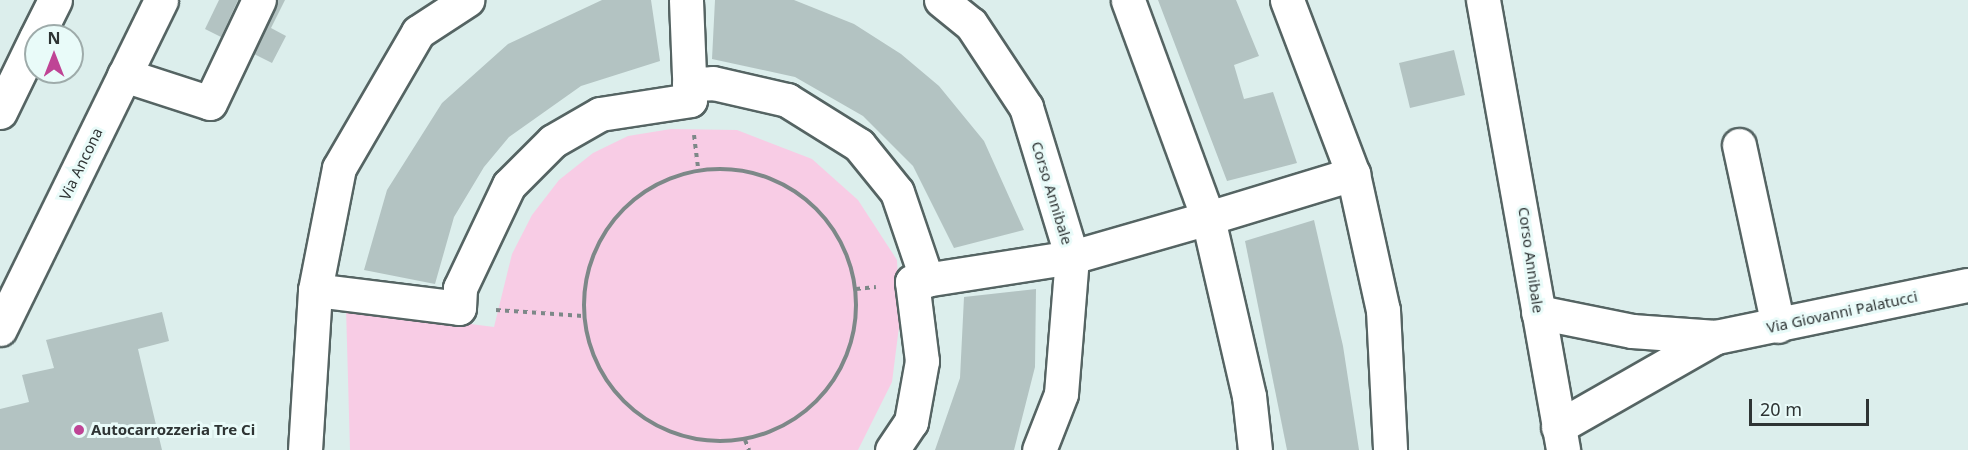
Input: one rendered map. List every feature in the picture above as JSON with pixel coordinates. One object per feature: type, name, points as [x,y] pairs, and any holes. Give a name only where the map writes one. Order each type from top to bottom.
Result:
[{"type":"street","points":[[43,24],[55,0]]},
{"type":"street","name":"Via Ancona","points":[[0,329],[161,0]]},
{"type":"street","points":[[124,75],[210,103],[259,0]]},
{"type":"street","points":[[305,450],[315,290],[339,168],[418,32],[467,0]]},
{"type":"street","points":[[686,0],[690,92]]},
{"type":"street","name":"Corso Annibale","points":[[941,0],[971,24],[1026,107],[1072,257],[1061,394],[1040,450]]},
{"type":"street","points":[[1128,0],[1208,218],[1249,396],[1255,450]]},
{"type":"street","points":[[1287,0],[1353,174],[1383,310],[1390,450]]},
{"type":"street","name":"Corso Annibale","points":[[1483,0],[1561,439]]},
{"type":"street","points":[[0,112],[24,63]]},
{"type":"street","points":[[315,290],[459,308],[460,288],[509,185],[553,141],[600,114],[690,92],[713,83],[787,100],[859,146],[897,192],[920,281],[922,361],[911,422],[892,450]]},
{"type":"street","points":[[1739,145],[1778,326]]},
{"type":"street","points":[[920,281],[1072,257],[1353,174]]},
{"type":"street","points":[[1935,292],[1968,270]]},
{"type":"street","name":"Via Giovanni Palatucci","points":[[1538,312],[1632,331],[1716,337],[1968,285]]},
{"type":"street","name":"Via Giovanni Palatucci","points":[[1561,439],[1716,337]]},
{"type":"path","points":[[698,170],[742,170],[784,184],[819,211],[844,247],[856,289],[855,330],[842,369],[817,402],[784,426],[745,440],[699,440],[656,426],[620,399],[594,361],[583,316],[586,276],[600,238],[625,206],[659,183],[698,170]]},
{"type":"path","points":[[459,308],[583,316]]},
{"type":"path","points":[[745,440],[749,450]]},
{"type":"shaded area","points":[[671,129],[737,130],[812,159],[858,200],[897,260],[900,319],[892,382],[858,450],[350,450],[346,308],[494,327],[512,254],[532,215],[559,180],[593,153],[628,136]]},
{"type":"building","points":[[219,0],[238,0],[221,37],[205,29]]},
{"type":"building","points":[[278,0],[285,0],[271,28],[286,36],[272,63],[254,54]]},
{"type":"building","points":[[602,0],[651,0],[660,61],[581,86],[509,137],[484,167],[454,217],[435,284],[364,270],[387,190],[442,103],[508,44]]},
{"type":"building","points":[[715,0],[794,0],[854,24],[901,54],[939,86],[984,141],[1024,230],[954,248],[913,166],[863,116],[795,77],[712,59]]},
{"type":"building","points":[[1158,0],[1236,0],[1259,56],[1234,65],[1244,99],[1273,92],[1297,163],[1227,181]]},
{"type":"building","points":[[1454,50],[1465,95],[1410,108],[1399,63]]},
{"type":"building","points":[[1314,220],[1343,346],[1359,450],[1287,450],[1245,241]]},
{"type":"building","points":[[1036,289],[1035,367],[1014,450],[935,450],[960,378],[964,297]]},
{"type":"building","points":[[162,312],[169,341],[138,349],[162,450],[0,450],[0,409],[29,402],[22,375],[54,368],[46,340]]},
{"type":"place","name":"Autocarrozzeria Tre Ci","points":[[79,430]]}]
